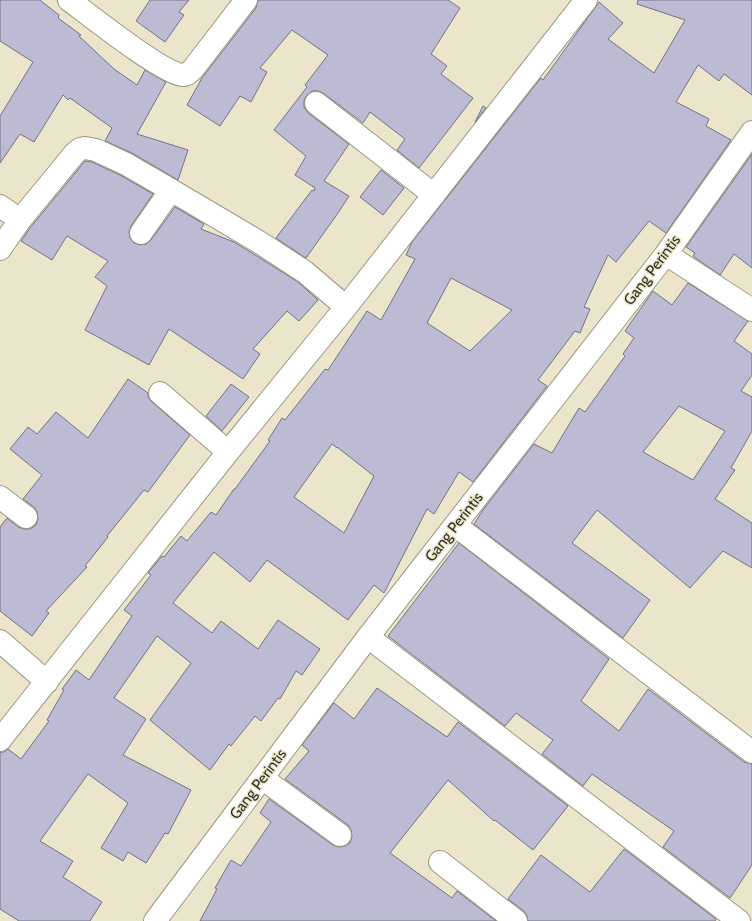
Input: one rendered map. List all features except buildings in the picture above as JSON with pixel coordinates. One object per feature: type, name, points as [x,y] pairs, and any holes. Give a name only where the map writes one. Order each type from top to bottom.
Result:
[{"type":"street","points":[[69,0],[148,58],[164,68],[182,75],[188,74],[193,69],[246,0]]},
{"type":"street","points":[[0,740],[228,452],[346,307],[586,0]]},
{"type":"street","points":[[316,103],[434,195]]},
{"type":"street","name":"Gang Perintis","points":[[155,921],[368,637],[666,254],[752,132]]},
{"type":"street","points":[[0,249],[20,220],[80,149],[85,148],[96,150],[126,164],[259,242],[305,272],[346,307]]},
{"type":"street","points":[[141,233],[171,190]]},
{"type":"street","points":[[0,206],[20,220]]},
{"type":"street","points":[[666,254],[752,310]]},
{"type":"street","points":[[160,393],[228,452]]},
{"type":"street","points":[[0,497],[26,517]]},
{"type":"street","points":[[455,525],[752,752]]},
{"type":"street","points":[[368,637],[739,921]]},
{"type":"street","points":[[0,641],[47,682]]},
{"type":"street","points":[[262,778],[340,835]]},
{"type":"street","points":[[440,862],[516,921]]}]
